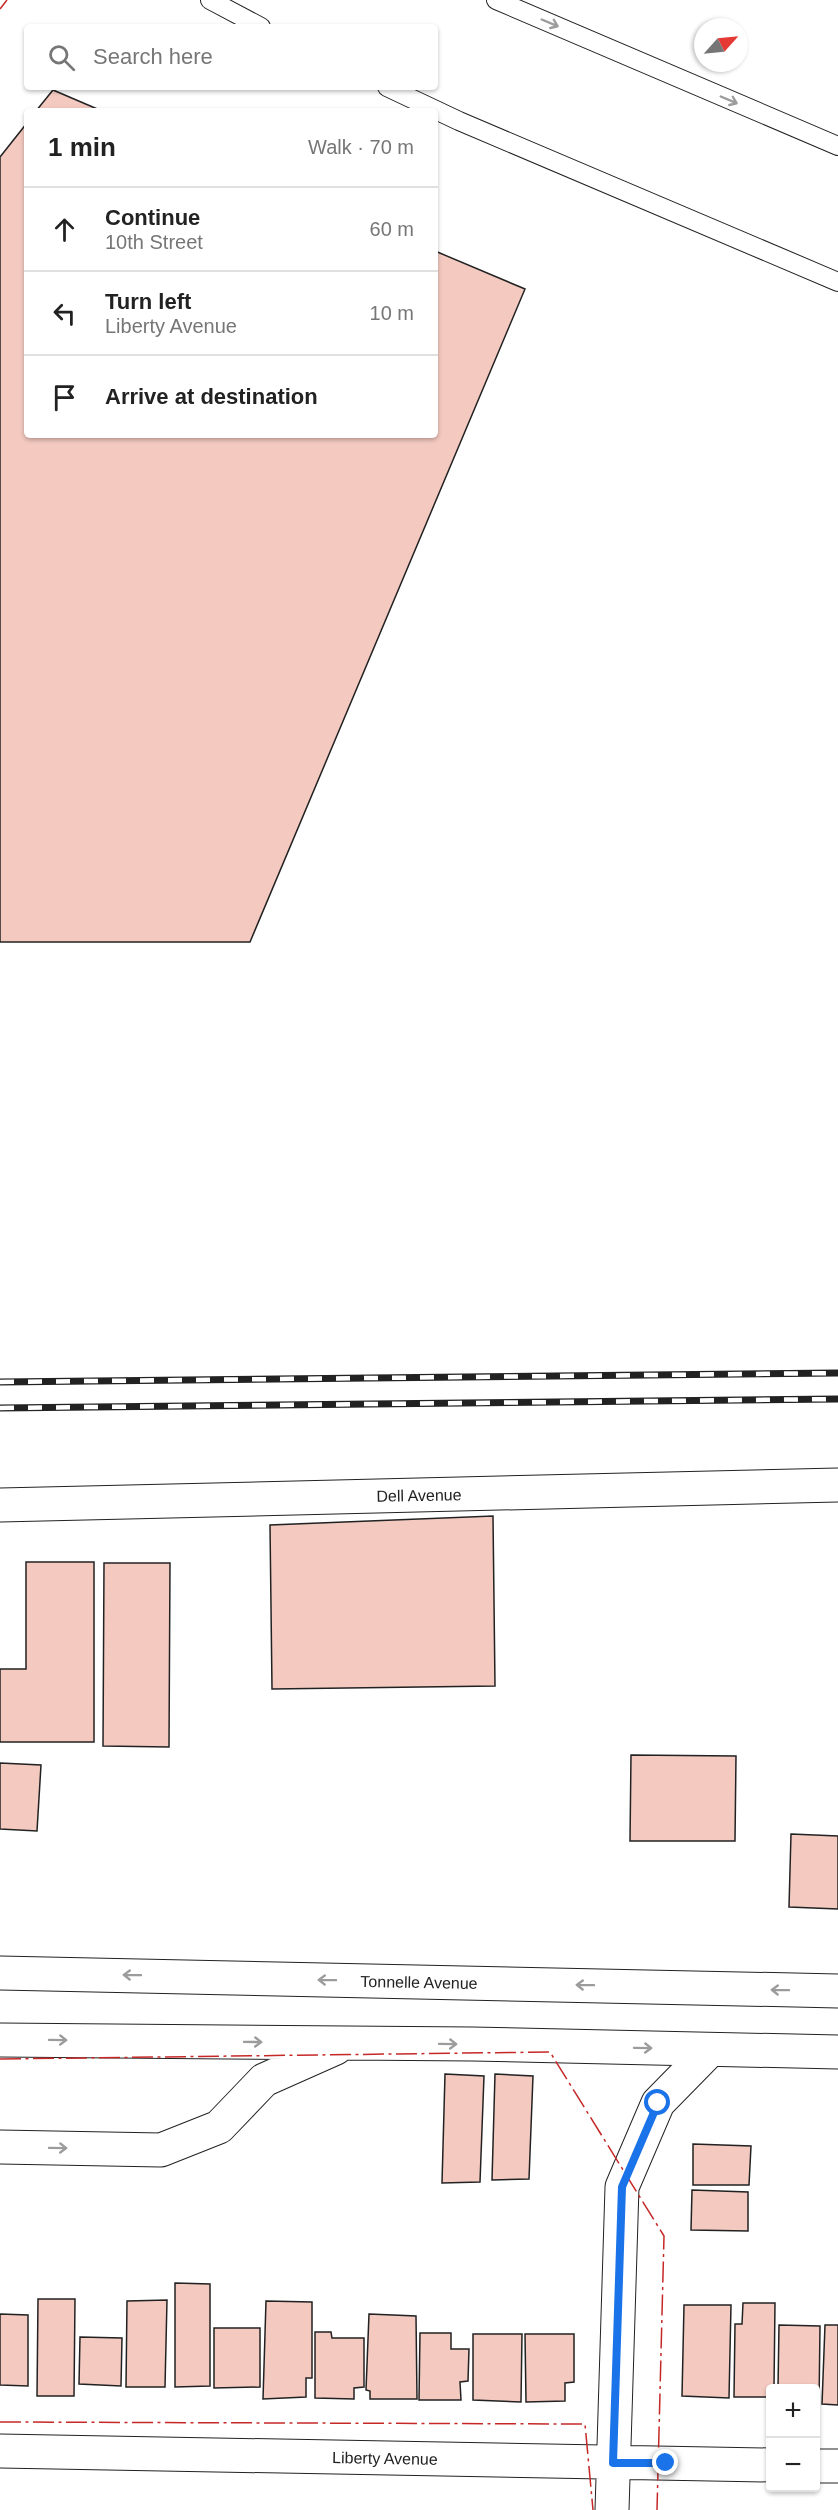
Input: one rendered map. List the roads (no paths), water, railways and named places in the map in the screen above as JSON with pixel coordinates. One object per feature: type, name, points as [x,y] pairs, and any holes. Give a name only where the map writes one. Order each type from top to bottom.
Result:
[{"type":"main road","name":"Dell Avenue","points":[[0,1505],[838,1485]]},
{"type":"main road","name":"Tonnelle Avenue","points":[[2,1972],[838,1991]]},
{"type":"main road","points":[[0,2040],[346,2043],[838,2052]]},
{"type":"main road","points":[[0,2147],[161,2150],[219,2127],[264,2080],[346,2043]]},
{"type":"main road","points":[[612,2510],[622,2187],[658,2103],[710,2050]]},
{"type":"main road","name":"Liberty Avenue","points":[[0,2451],[766,2465]]},
{"type":"main road","points":[[820,2466],[838,2466]]},
{"type":"lane","points":[[210,0],[255,24]]},
{"type":"lane","points":[[496,0],[838,146]]},
{"type":"lane","points":[[393,90],[431,108]]},
{"type":"lane","points":[[438,111],[838,282]]},
{"type":"railway","points":[[0,1382],[838,1373]]},
{"type":"railway","points":[[0,1408],[838,1399]]}]
